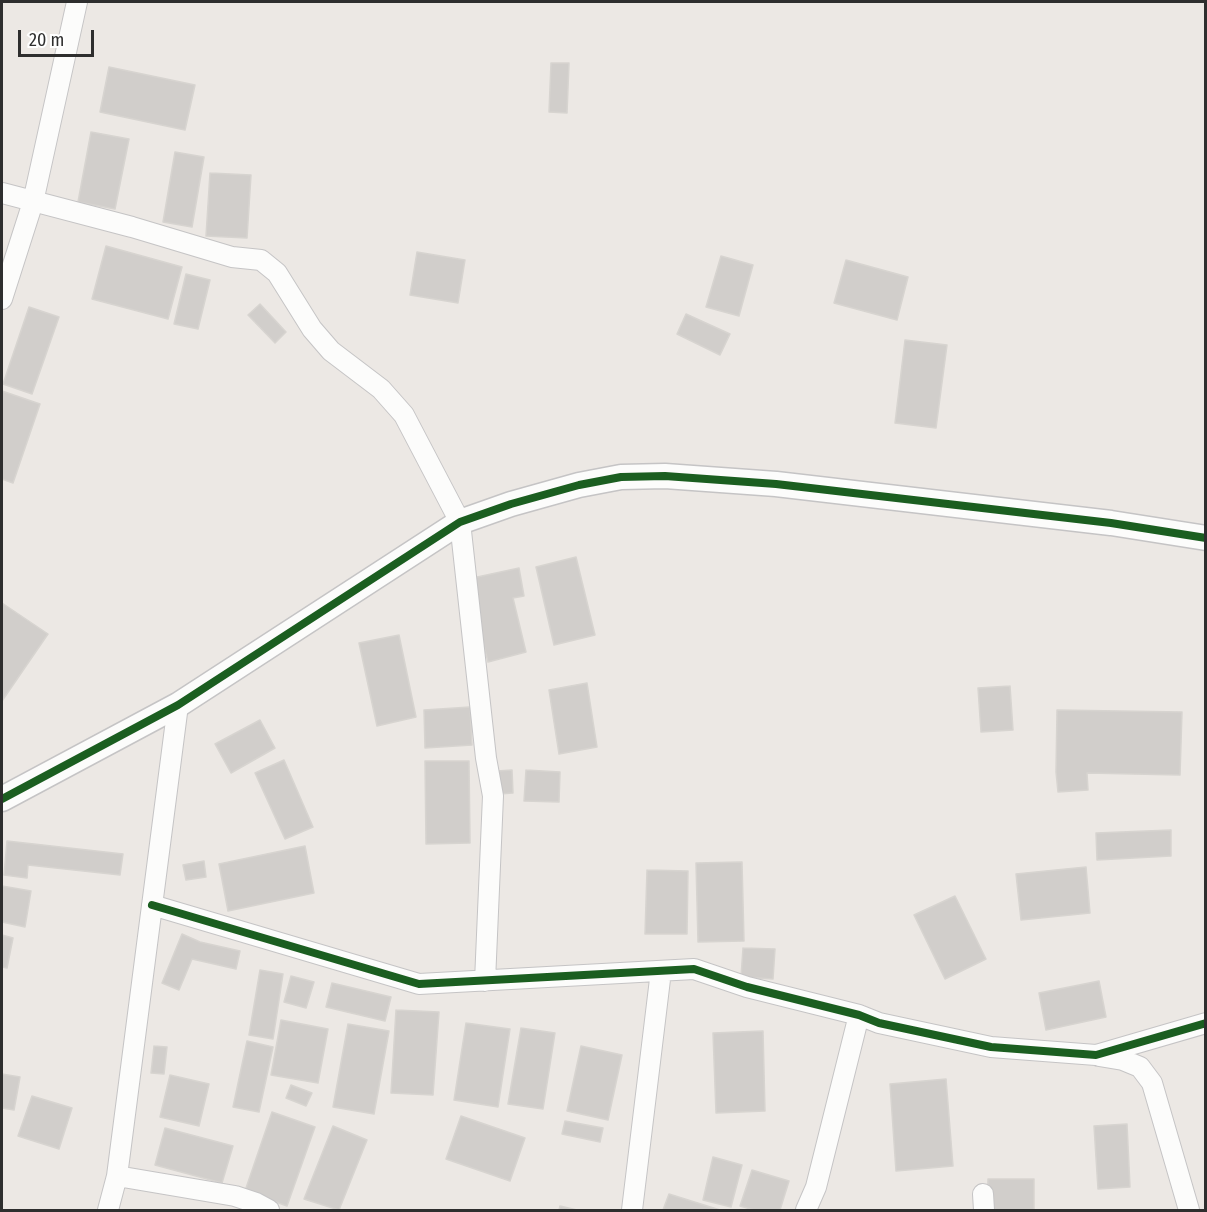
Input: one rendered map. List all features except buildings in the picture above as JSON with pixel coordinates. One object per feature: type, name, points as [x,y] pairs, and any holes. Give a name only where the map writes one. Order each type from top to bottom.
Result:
[{"type":"street","points":[[2,299],[33,202],[77,2]]},
{"type":"street","points":[[2,193],[132,227],[232,257],[261,260],[277,273],[312,329],[331,351],[381,389],[404,415],[460,522],[486,758],[493,796],[485,981]]},
{"type":"street","points":[[2,799],[178,705],[460,522],[511,504],[579,485],[621,477],[665,476],[776,484],[1111,523],[1206,538]]},
{"type":"street","points":[[108,1210],[117,1176],[178,705]]},
{"type":"street","points":[[152,905],[419,984],[694,969],[747,987],[859,1015],[879,1023],[991,1047],[1096,1055],[1123,1060],[1140,1067],[1152,1083],[1189,1210]]},
{"type":"street","points":[[633,1210],[661,971]]},
{"type":"street","points":[[806,1210],[816,1188],[859,1015]]},
{"type":"street","points":[[1096,1055],[1206,1023]]},
{"type":"street","points":[[117,1176],[235,1196],[269,1210]]},
{"type":"cycle path","points":[[2,799],[178,705],[460,522],[511,504],[579,485],[621,477],[665,476],[776,484],[1111,523],[1206,538]]},
{"type":"cycle path","points":[[152,905],[419,984],[694,969],[747,987],[859,1015],[879,1023],[991,1047],[1096,1055],[1206,1023]]}]
